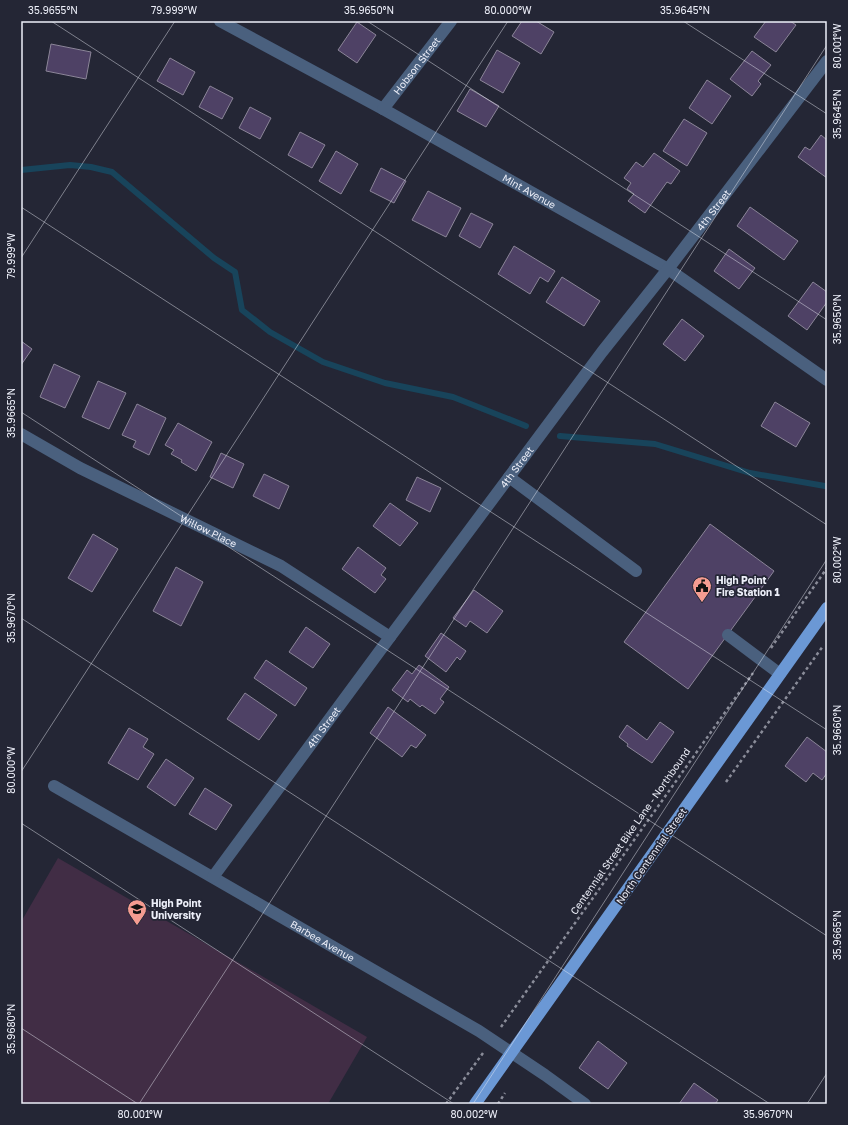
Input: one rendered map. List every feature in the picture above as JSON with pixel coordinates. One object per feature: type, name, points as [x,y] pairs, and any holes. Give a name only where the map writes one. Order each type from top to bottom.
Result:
[{"type":"main road","name":"North Centennial Street","points":[[475,1104],[827,608]]},
{"type":"street","name":"Mint Avenue","points":[[220,21],[383,109],[668,269],[827,380]]},
{"type":"street","name":"Hobson Street","points":[[383,109],[451,21]]},
{"type":"street","name":"4th Street","points":[[213,877],[602,352],[668,269],[827,61]]},
{"type":"street","name":"Willow Place","points":[[21,434],[80,468],[281,566],[390,637]]},
{"type":"street","points":[[509,477],[636,571]]},
{"type":"street","points":[[728,635],[780,674]]},
{"type":"street","name":"Barbee Avenue","points":[[54,786],[466,1024],[545,1075],[585,1104]]},
{"type":"path","name":"Centennial Street Bike Lane - Northbound","points":[[446,1104],[827,568]]},
{"type":"shaded area","points":[[58,858],[367,1037],[328,1104],[21,1104],[21,922]]},
{"type":"building","points":[[522,21],[536,21],[554,32],[541,54],[512,36]]},
{"type":"building","points":[[766,21],[790,21],[796,25],[776,52],[754,37]]},
{"type":"building","points":[[357,22],[376,35],[357,63],[338,50]]},
{"type":"building","points":[[51,44],[91,52],[86,79],[46,71]]},
{"type":"building","points":[[497,50],[520,63],[503,93],[480,80]]},
{"type":"building","points":[[752,51],[771,65],[758,81],[761,84],[752,96],[730,79]]},
{"type":"building","points":[[170,58],[195,72],[183,95],[157,81]]},
{"type":"building","points":[[707,80],[731,96],[712,124],[689,108]]},
{"type":"building","points":[[210,86],[233,98],[222,119],[199,107]]},
{"type":"building","points":[[470,89],[499,106],[486,127],[457,111]]},
{"type":"building","points":[[250,107],[271,118],[260,139],[239,128]]},
{"type":"building","points":[[684,119],[707,133],[687,166],[663,151]]},
{"type":"building","points":[[300,132],[325,145],[312,168],[288,155]]},
{"type":"building","points":[[821,135],[827,140],[827,178],[798,157],[805,147],[810,150]]},
{"type":"building","points":[[336,151],[358,164],[341,194],[319,181]]},
{"type":"building","points":[[654,153],[680,171],[671,184],[667,182],[645,213],[628,201],[634,194],[627,189],[631,183],[624,178],[636,162],[643,167]]},
{"type":"building","points":[[381,168],[406,181],[394,203],[370,191]]},
{"type":"building","points":[[428,191],[461,208],[446,237],[412,220]]},
{"type":"building","points":[[750,207],[798,241],[784,260],[737,226]]},
{"type":"building","points":[[471,213],[493,224],[480,248],[459,236]]},
{"type":"building","points":[[514,246],[555,271],[548,282],[540,277],[530,294],[498,274]]},
{"type":"building","points":[[729,249],[755,268],[739,289],[714,271]]},
{"type":"building","points":[[562,277],[600,301],[584,326],[546,302]]},
{"type":"building","points":[[813,282],[827,292],[827,302],[807,330],[788,316]]},
{"type":"building","points":[[682,319],[704,336],[685,361],[663,344]]},
{"type":"building","points":[[21,341],[32,349],[21,365]]},
{"type":"building","points":[[54,364],[80,376],[65,408],[40,397]]},
{"type":"building","points":[[98,381],[126,393],[109,429],[82,417]]},
{"type":"building","points":[[775,402],[810,423],[796,447],[761,426]]},
{"type":"building","points":[[137,404],[166,418],[149,455],[133,447],[136,441],[122,435]]},
{"type":"building","points":[[178,423],[212,442],[196,471],[181,462],[182,460],[171,454],[174,450],[165,445]]},
{"type":"building","points":[[221,453],[244,464],[233,488],[210,477]]},
{"type":"building","points":[[264,474],[289,486],[279,509],[253,496]]},
{"type":"building","points":[[417,477],[441,488],[430,512],[406,500]]},
{"type":"building","points":[[390,503],[418,523],[400,546],[373,526]]},
{"type":"building","name":"High Point Fire Station 1","points":[[710,524],[774,571],[688,689],[624,642]]},
{"type":"building","points":[[93,534],[118,549],[92,592],[68,578]]},
{"type":"building","points":[[358,547],[386,568],[381,575],[386,579],[375,593],[342,569]]},
{"type":"building","points":[[176,567],[203,582],[181,626],[153,611]]},
{"type":"building","points":[[474,590],[503,611],[487,633],[470,621],[466,627],[453,618]]},
{"type":"building","points":[[306,627],[330,644],[313,668],[289,652]]},
{"type":"building","points":[[441,633],[466,651],[460,660],[457,657],[446,672],[425,656]]},
{"type":"building","points":[[266,660],[307,688],[295,706],[254,678]]},
{"type":"building","points":[[419,665],[449,687],[440,699],[444,702],[435,714],[422,705],[420,707],[410,699],[408,702],[392,690],[407,670],[412,674]]},
{"type":"building","points":[[245,693],[277,715],[259,740],[227,719]]},
{"type":"building","points":[[388,707],[426,735],[416,748],[411,745],[402,757],[370,733]]},
{"type":"building","points":[[660,722],[674,732],[652,763],[627,746],[628,744],[619,737],[627,725],[647,740]]},
{"type":"building","points":[[129,728],[148,739],[143,747],[154,754],[138,780],[108,763]]},
{"type":"building","points":[[807,737],[827,752],[827,773],[822,780],[813,773],[806,782],[785,766]]},
{"type":"building","points":[[166,759],[194,778],[175,806],[147,787]]},
{"type":"building","points":[[205,788],[232,805],[216,830],[189,814]]},
{"type":"building","points":[[598,1041],[627,1063],[608,1089],[579,1068]]},
{"type":"building","points":[[694,1083],[718,1100],[715,1104],[679,1104]]},
{"type":"waterway","points":[[21,170],[70,165],[91,167],[112,172],[214,258],[235,272],[242,310],[270,332],[323,362],[385,383],[453,397],[526,426]]},
{"type":"waterway","points":[[560,436],[655,444],[750,473],[825,486]]},
{"type":"place","name":"High Point Fire Station 1","points":[[702,603]]},
{"type":"place","name":"High Point University","points":[[137,926]]}]
